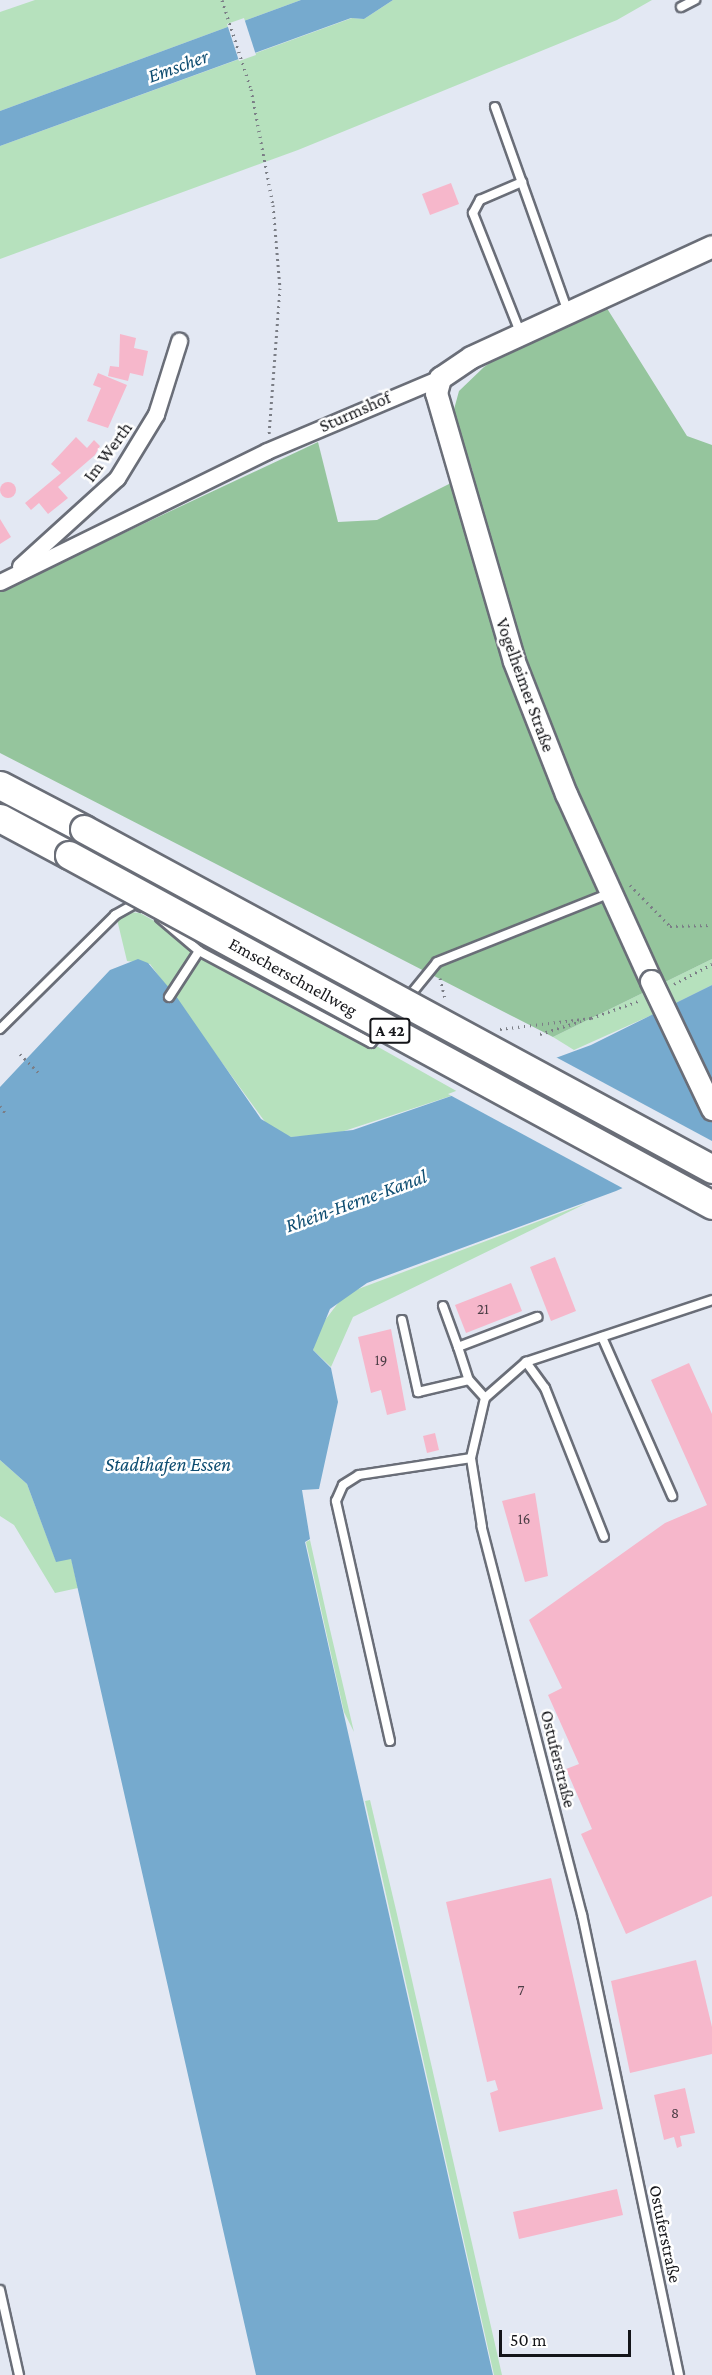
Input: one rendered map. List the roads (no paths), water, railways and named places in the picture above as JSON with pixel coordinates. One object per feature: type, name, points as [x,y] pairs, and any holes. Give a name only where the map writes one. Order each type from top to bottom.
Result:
[{"type":"highway","name":"Emscherschnellweg","points":[[0,785],[712,1170]]},
{"type":"highway","name":"Emscherschnellweg","points":[[0,818],[712,1205]]},
{"type":"street","name":"Sturmshof","points":[[1,582],[267,451],[440,378],[521,334],[712,246]]},
{"type":"street","name":"Im Werth","points":[[1,582],[117,478],[156,414],[179,341]]},
{"type":"street","name":"Vogelheimer Straße","points":[[440,378],[438,409],[494,602],[566,794],[611,893],[658,987],[712,1109]]},
{"type":"lane","points":[[681,7],[695,0]]},
{"type":"lane","points":[[495,107],[568,312]]},
{"type":"lane","points":[[521,334],[474,213],[480,200],[522,182]]},
{"type":"lane","points":[[0,1029],[116,915],[135,904],[199,951],[371,1043],[437,962],[611,893]]},
{"type":"lane","points":[[169,997],[199,951]]},
{"type":"lane","points":[[443,1306],[469,1380],[484,1398],[526,1362],[712,1300]]},
{"type":"lane","points":[[458,1347],[537,1317]]},
{"type":"lane","points":[[402,1320],[418,1392],[469,1380]]},
{"type":"lane","points":[[602,1337],[672,1496]]},
{"type":"lane","points":[[526,1362],[545,1388],[604,1537]]},
{"type":"lane","name":"Ostuferstraße","points":[[484,1398],[471,1458],[482,1527],[582,1915],[679,2375]]},
{"type":"lane","points":[[390,1741],[336,1501],[343,1485],[359,1475],[471,1458]]},
{"type":"lane","points":[[0,2290],[19,2375]]},
{"type":"water","name":"Emscher","points":[[301,0],[393,0],[364,19],[351,18],[0,146],[0,111]]},
{"type":"water","name":"Stadthafen Essen","points":[[138,959],[148,963],[176,996],[261,1119],[291,1137],[353,1130],[460,1093],[591,1045],[712,985],[712,1148],[616,1191],[367,1283],[330,1309],[313,1350],[331,1368],[338,1402],[319,1489],[302,1490],[310,1539],[305,1542],[493,2375],[256,2375],[71,1559],[56,1562],[27,1484],[0,1460],[0,1087],[110,970]]},
{"type":"water label","name":"Rhein-Herne-Kanal","points":[[356,1201]]}]
